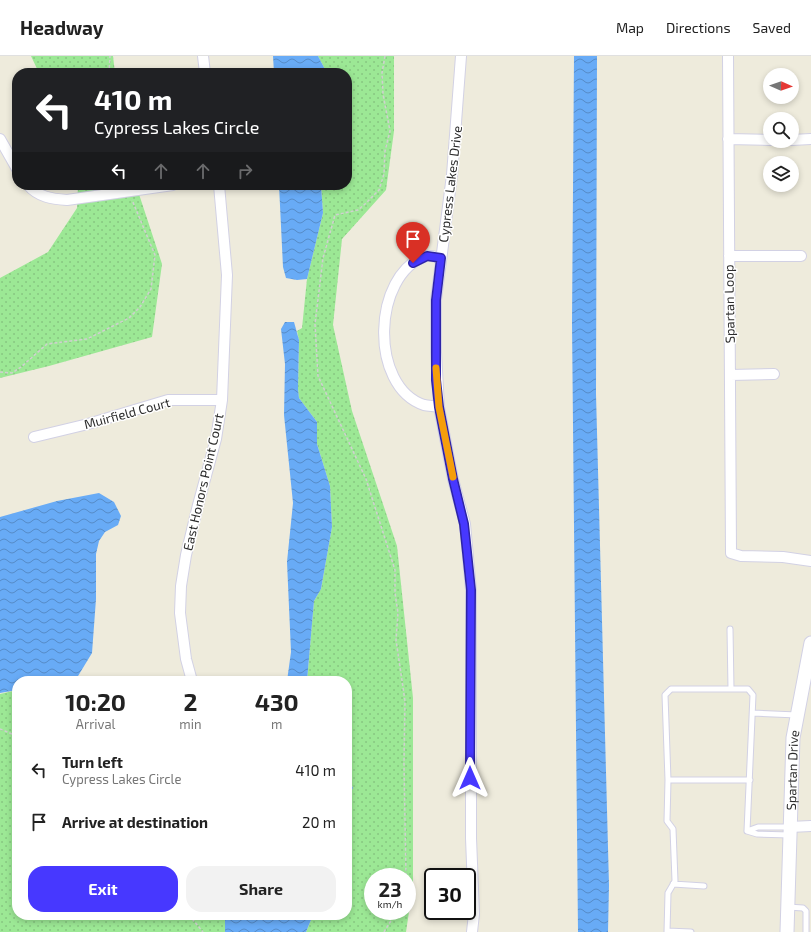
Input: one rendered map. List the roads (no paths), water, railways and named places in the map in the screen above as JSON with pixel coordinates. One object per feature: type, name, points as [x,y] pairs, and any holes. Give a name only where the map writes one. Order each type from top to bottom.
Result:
[{"type":"street","points":[[203,56],[204,68]]},
{"type":"street","name":"Cypress Lakes Drive","points":[[462,56],[452,175],[436,300],[436,380],[439,407],[464,524],[471,590],[471,838],[474,914],[472,932]]},
{"type":"street","name":"Spartan Loop","points":[[728,56],[728,256],[731,553],[741,556],[783,556],[811,561]]},
{"type":"street","points":[[0,139],[12,160]]},
{"type":"street","points":[[728,139],[763,140]]},
{"type":"street","points":[[799,140],[811,139]]},
{"type":"street","points":[[34,190],[40,195],[52,199],[67,200],[136,190]]},
{"type":"street","name":"East Honors Point Court","points":[[191,676],[186,659],[180,614],[181,586],[186,555],[216,439],[222,400],[227,275],[219,190]]},
{"type":"street","points":[[439,407],[424,405],[410,397],[399,386],[389,366],[384,344],[384,322],[388,303],[399,278],[413,263],[427,256],[441,258]]},
{"type":"street","points":[[728,256],[801,256]]},
{"type":"street","points":[[730,374],[774,374]]},
{"type":"street","name":"Muirfield Court","points":[[34,437],[88,424],[168,400],[222,400]]},
{"type":"street","name":"Spartan Drive","points":[[787,932],[793,738],[811,643]]},
{"type":"street","points":[[790,831],[811,826]]},
{"type":"lane","points":[[730,629],[731,689]]},
{"type":"lane","points":[[691,932],[667,932],[668,892],[676,881],[673,830],[667,821],[668,780],[665,694],[671,689],[748,689],[753,695],[753,713],[747,831],[757,834],[790,831]]},
{"type":"lane","name":"Spartan Drive","points":[[753,713],[797,715]]},
{"type":"lane","points":[[668,780],[750,780]]},
{"type":"lane","name":"Spartan Drive","points":[[747,831],[758,827],[790,831]]},
{"type":"lane","points":[[673,884],[704,886]]},
{"type":"lane","points":[[788,907],[803,908],[806,911],[806,932]]},
{"type":"water","points":[[273,56],[318,56],[324,68],[274,68]]},
{"type":"water","points":[[574,56],[597,56],[596,394],[609,885],[608,932],[578,932],[572,323]]},
{"type":"water","points":[[279,190],[321,190],[323,213],[307,279],[297,280],[286,278],[283,267]]},
{"type":"water","points":[[285,322],[294,322],[299,340],[299,398],[317,422],[317,444],[330,486],[332,527],[321,589],[314,601],[307,676],[288,676],[291,652],[287,562],[293,503],[284,415],[285,364],[281,329]]},
{"type":"water","points":[[99,493],[114,502],[121,516],[118,525],[105,532],[99,541],[96,554],[96,599],[92,653],[78,676],[12,676],[12,691],[0,693],[0,517],[57,501]]},
{"type":"water","points":[[225,920],[311,920],[306,932],[225,932]]}]
